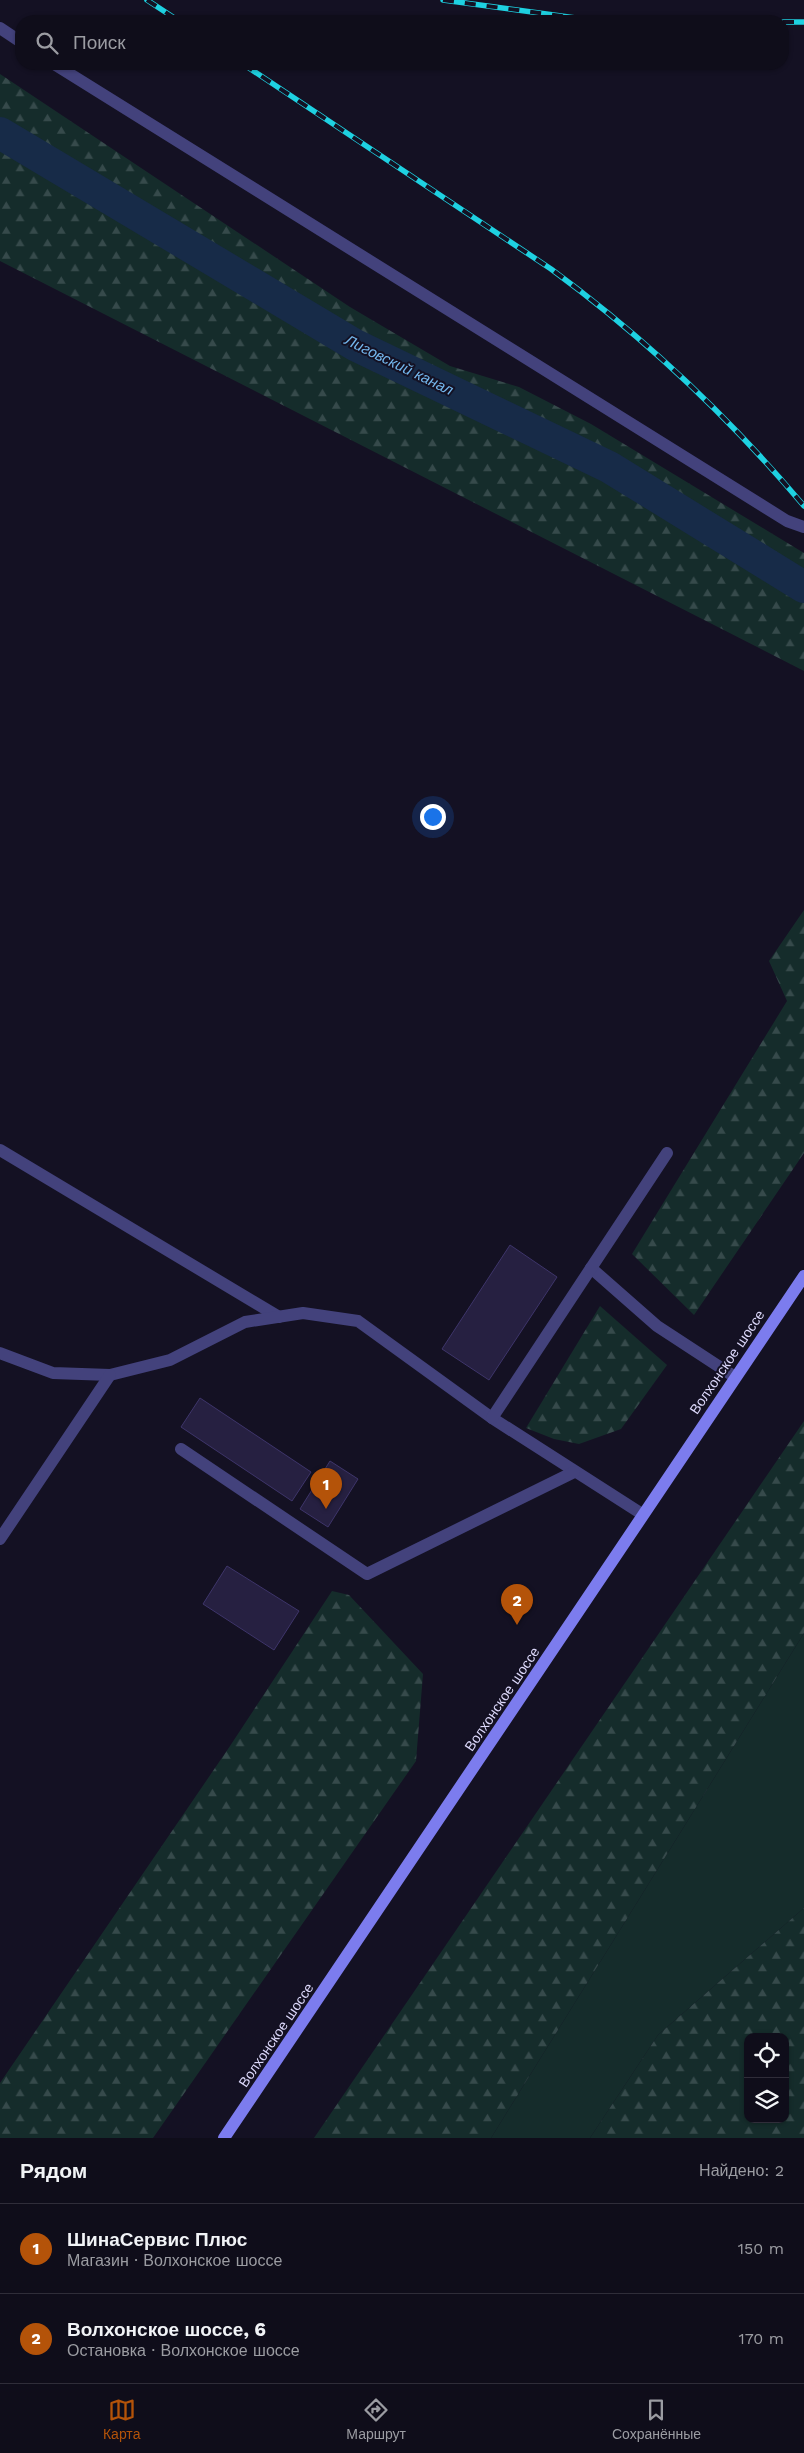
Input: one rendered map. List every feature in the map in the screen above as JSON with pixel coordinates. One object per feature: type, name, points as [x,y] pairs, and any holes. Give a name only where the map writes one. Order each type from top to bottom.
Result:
[{"type":"main road","name":"Волхонское шоссе","points":[[224,2138],[598,1584],[642,1514],[804,1276]]},
{"type":"lane","points":[[0,28],[15,38]]},
{"type":"lane","points":[[64,70],[787,521],[804,527]]},
{"type":"lane","points":[[0,1150],[278,1316]]},
{"type":"lane","points":[[492,1418],[667,1153]]},
{"type":"lane","points":[[591,1268],[657,1326],[735,1377]]},
{"type":"lane","points":[[0,1352],[53,1373],[110,1375],[170,1360],[245,1322],[303,1313],[358,1321],[492,1418],[642,1514]]},
{"type":"lane","points":[[0,1539],[110,1375]]},
{"type":"lane","points":[[181,1449],[367,1574],[574,1472]]},
{"type":"green space","points":[[0,74],[350,307],[450,366],[519,387],[591,424],[804,553],[804,671],[0,261]]},
{"type":"green space","points":[[804,910],[804,1153],[694,1315],[632,1254],[787,1001],[769,961]]},
{"type":"green space","points":[[600,1306],[667,1365],[621,1429],[579,1444],[554,1439],[526,1428]]},
{"type":"green space","points":[[804,1421],[804,1633],[491,2138],[314,2138]]},
{"type":"green space","points":[[332,1591],[349,1595],[423,1674],[416,1761],[153,2138],[0,2138],[0,2083],[230,1746]]},
{"type":"green space","points":[[804,1633],[804,1908],[658,2035],[590,2138],[491,2138]]},
{"type":"green space","points":[[804,1908],[804,2138],[590,2138],[658,2035]]},
{"type":"building","points":[[510,1245],[557,1277],[489,1380],[442,1349]]},
{"type":"building","points":[[200,1398],[311,1472],[292,1501],[181,1427]]},
{"type":"building","points":[[330,1461],[358,1479],[328,1527],[300,1509]]},
{"type":"building","points":[[227,1566],[299,1611],[274,1650],[203,1604]]},
{"type":"waterway","name":"Лиговский канал","points":[[0,133],[355,345],[609,467],[804,587]]},
{"type":"railway","points":[[147,0],[170,15]]},
{"type":"railway","points":[[443,0],[554,15]]},
{"type":"railway","points":[[789,22],[804,22]]},
{"type":"railway","points":[[252,70],[551,269],[586,295],[653,351],[716,410],[804,506]]},
{"type":"place","name":"ШинаСервис Плюс","points":[[326,1509]]},
{"type":"place","name":"Волхонское шоссе, 6","points":[[517,1625]]}]
